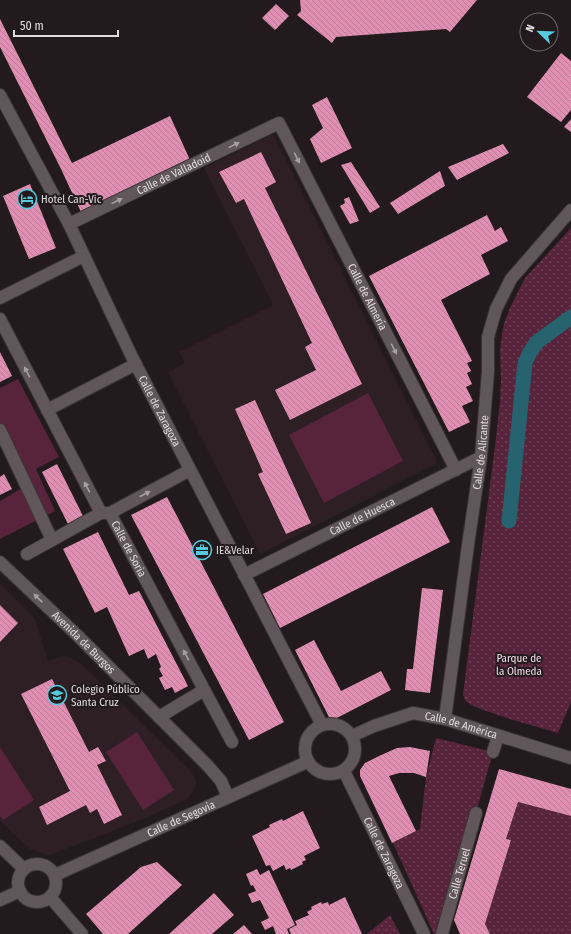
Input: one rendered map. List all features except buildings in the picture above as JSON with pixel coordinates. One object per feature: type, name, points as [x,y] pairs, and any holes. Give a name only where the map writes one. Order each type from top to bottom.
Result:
[{"type":"street","name":"Calle de Zaragoza","points":[[0,95],[69,224],[136,364],[322,725]]},
{"type":"street","name":"Calle de Valladoid","points":[[69,224],[279,123]]},
{"type":"street","name":"Calle de Almería","points":[[279,123],[456,470]]},
{"type":"street","name":"Calle de Alicante","points":[[445,719],[481,457],[488,372],[488,337],[496,309],[510,279],[571,210]]},
{"type":"street","points":[[0,298],[84,256]]},
{"type":"street","name":"Calle de Soria","points":[[0,319],[47,410],[106,513],[232,742]]},
{"type":"street","points":[[47,410],[136,364]]},
{"type":"street","points":[[0,430],[52,540]]},
{"type":"street","name":"Calle de Huesca","points":[[244,575],[481,457]]},
{"type":"street","points":[[27,554],[190,470]]},
{"type":"street","name":"Avenida de Burgos","points":[[0,562],[77,635],[208,766],[221,782],[228,797]]},
{"type":"street","points":[[159,717],[204,690]]},
{"type":"street","name":"Calle de América","points":[[352,736],[374,726],[413,712],[445,719],[571,758]]},
{"type":"street","points":[[322,725],[339,725],[352,736],[355,745],[355,755],[351,764],[344,771],[334,775],[324,775],[314,770],[308,762],[304,752],[306,740],[312,731],[322,725]]},
{"type":"street","points":[[493,752],[498,736]]},
{"type":"street","name":"Calle de Segovia","points":[[55,875],[308,762]]},
{"type":"street","name":"Calle de Zaragoza","points":[[344,771],[424,934]]},
{"type":"street","name":"Calle Teruel","points":[[442,934],[476,813]]},
{"type":"street","points":[[0,846],[24,870]]},
{"type":"street","points":[[32,864],[40,864],[50,869],[55,875],[56,882],[54,891],[50,897],[45,900],[39,902],[33,901],[24,897],[20,891],[18,883],[19,878],[24,870],[32,864]]},
{"type":"street","points":[[0,900],[20,891]]},
{"type":"street","points":[[50,897],[82,934]]},
{"type":"shaded area","points":[[273,134],[438,463],[260,554],[168,372],[185,363],[179,352],[273,305],[204,168]]},
{"type":"shaded area","name":"Colegio Público Santa Cruz","points":[[0,584],[35,619],[48,661],[63,655],[70,657],[83,665],[191,772],[196,779],[196,784],[193,792],[187,799],[146,818],[50,855],[30,849],[0,821]]},
{"type":"green space","name":"Parque de la Olmeda","points":[[571,228],[571,702],[558,733],[480,709],[465,700],[463,694],[500,402],[500,349],[504,323],[525,278]]},
{"type":"green space","points":[[18,379],[59,457],[36,469],[55,511],[0,539],[0,501],[27,485],[0,431],[0,388]]},
{"type":"green space","points":[[368,393],[403,461],[324,503],[289,435]]},
{"type":"green space","points":[[137,732],[174,790],[143,810],[106,752]]},
{"type":"green space","points":[[436,738],[493,752],[442,934],[434,934],[393,843],[420,829],[426,777]]},
{"type":"green space","points":[[0,747],[34,800],[3,820],[0,816]]},
{"type":"green space","points":[[518,802],[571,816],[571,934],[490,934],[485,924],[511,840],[506,839]]},
{"type":"green space","points":[[390,915],[400,934],[367,934]]},
{"type":"waterway","points":[[509,521],[525,363],[537,342],[571,317]]},
{"type":"place","name":"Hotel Can-Vic","points":[[27,199]]},
{"type":"place","name":"IE&Velar","points":[[202,550]]},
{"type":"place","name":"Colegio Público Santa Cruz","points":[[57,695]]}]
